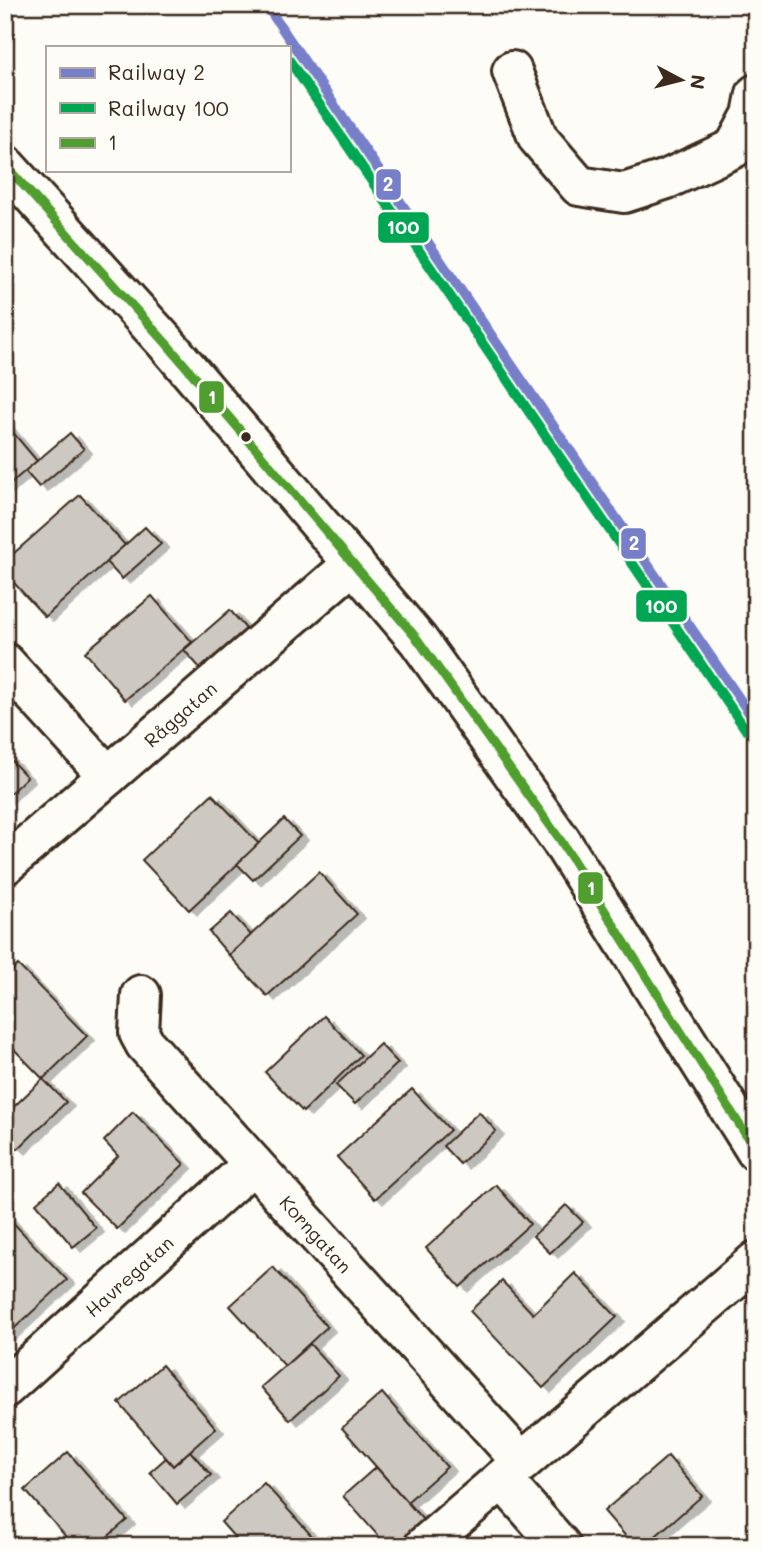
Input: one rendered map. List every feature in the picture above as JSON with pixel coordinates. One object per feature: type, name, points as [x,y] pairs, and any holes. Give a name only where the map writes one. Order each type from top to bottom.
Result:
[{"type":"street","points":[[512,71],[538,138],[579,186],[624,193],[667,179],[734,148],[752,115],[756,94]]},
{"type":"street","points":[[5,165],[166,343],[418,640],[561,841],[756,1151]]},
{"type":"street","name":"Råggatan","points":[[5,864],[354,563]]},
{"type":"street","points":[[5,663],[108,776]]},
{"type":"street","name":"Korngatan","points":[[141,995],[138,1026],[141,1040],[253,1164],[512,1470]]},
{"type":"street","name":"Havregatan","points":[[5,1388],[253,1164]]},
{"type":"street","points":[[424,1546],[756,1261]]},
{"type":"street","points":[[512,1470],[561,1546]]},
{"type":"building","points":[[5,423],[37,461],[5,488]]},
{"type":"building","points":[[70,433],[84,449],[39,487],[25,471]]},
{"type":"building","points":[[80,495],[125,545],[45,617],[5,573],[5,561]]},
{"type":"building","points":[[145,527],[161,544],[122,579],[106,562]]},
{"type":"building","points":[[152,596],[192,642],[125,700],[85,652]]},
{"type":"building","points":[[230,610],[247,630],[201,669],[184,650]]},
{"type":"building","points":[[5,754],[27,777],[5,798]]},
{"type":"building","points":[[212,794],[259,844],[189,910],[142,860]]},
{"type":"building","points":[[284,819],[300,836],[253,880],[237,864]]},
{"type":"building","points":[[319,872],[357,914],[267,996],[229,955]]},
{"type":"building","points":[[231,913],[251,935],[229,955],[209,932]]},
{"type":"building","points":[[18,965],[87,1036],[43,1079],[5,1040],[5,977]]},
{"type":"building","points":[[324,1016],[361,1055],[303,1112],[265,1072]]},
{"type":"building","points":[[380,1044],[398,1063],[355,1104],[336,1085]]},
{"type":"building","points":[[43,1079],[66,1102],[18,1149],[5,1137],[5,1115]]},
{"type":"building","points":[[412,1089],[450,1130],[375,1199],[337,1157]]},
{"type":"building","points":[[133,1112],[184,1164],[117,1229],[81,1193],[118,1156],[104,1141]]},
{"type":"building","points":[[479,1112],[496,1131],[460,1164],[443,1146]]},
{"type":"building","points":[[59,1183],[96,1228],[73,1247],[36,1203]]},
{"type":"building","points":[[496,1185],[530,1224],[460,1287],[426,1248]]},
{"type":"building","points":[[566,1205],[583,1222],[550,1253],[533,1236]]},
{"type":"building","points":[[5,1214],[67,1280],[5,1337]]},
{"type":"building","points":[[273,1267],[327,1327],[285,1366],[230,1306]]},
{"type":"building","points":[[575,1273],[617,1317],[543,1388],[470,1311],[502,1281],[533,1314]]},
{"type":"building","points":[[310,1344],[339,1376],[290,1420],[261,1387]]},
{"type":"building","points":[[162,1365],[216,1428],[173,1466],[119,1403]]},
{"type":"building","points":[[382,1393],[447,1467],[407,1502],[342,1428]]},
{"type":"building","points":[[190,1451],[211,1475],[177,1504],[150,1472],[166,1458],[173,1466]]},
{"type":"building","points":[[68,1452],[127,1520],[97,1546],[74,1546],[25,1490]]},
{"type":"building","points":[[668,1456],[702,1496],[644,1546],[634,1546],[604,1511]]},
{"type":"building","points":[[376,1467],[424,1521],[396,1546],[387,1546],[343,1496]]},
{"type":"building","points":[[264,1483],[321,1546],[242,1546],[221,1522]]},
{"type":"rail line","name":"2","points":[[266,5],[756,723]]},
{"type":"rail line","name":"100","points":[[290,61],[746,730]]},
{"type":"transit line","name":"1","points":[[5,165],[166,343],[418,640],[561,841],[756,1151]]}]
